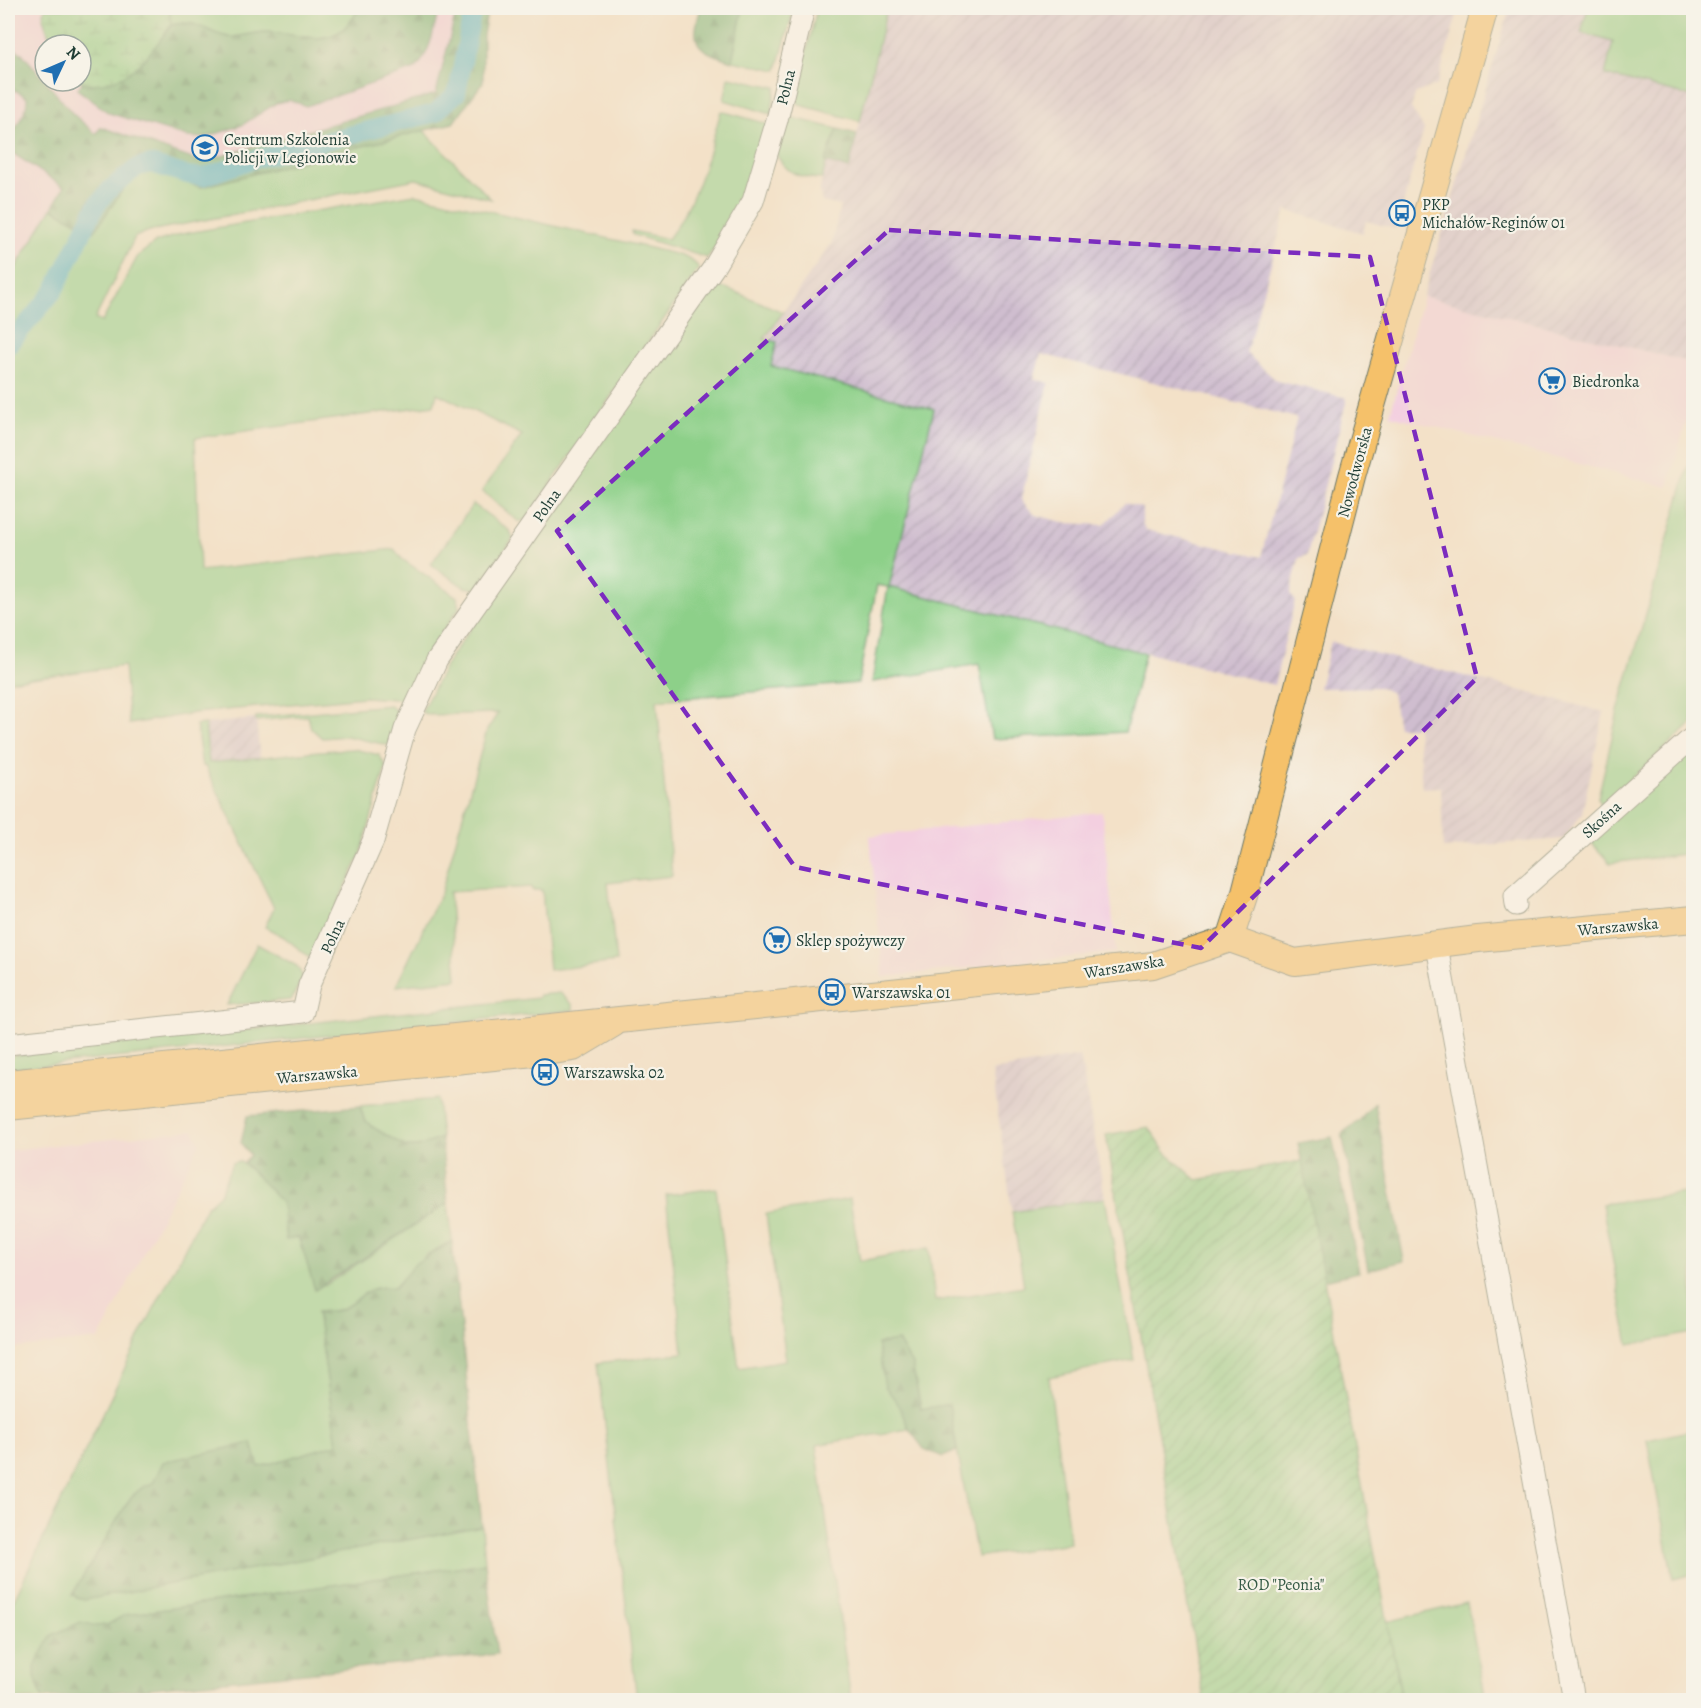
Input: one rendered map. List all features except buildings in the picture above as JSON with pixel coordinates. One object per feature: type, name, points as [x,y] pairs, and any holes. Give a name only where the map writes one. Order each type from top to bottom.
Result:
[{"type":"main road","name":"Nowodworska","points":[[1230,939],[1244,896],[1352,476],[1485,8]]},
{"type":"main road","name":"Warszawska","points":[[8,1083],[1153,965],[1230,939],[1295,962],[1437,946],[1478,939],[1694,919]]},
{"type":"main road","name":"Warszawska","points":[[8,1107],[264,1079],[553,1052],[573,1048],[620,1020]]},
{"type":"street","name":"Polna","points":[[8,1044],[303,1012],[309,985],[365,864],[405,729],[432,669],[714,267],[753,201],[777,120],[804,8]]},
{"type":"street","name":"Skośna","points":[[1516,906],[1515,896],[1694,736]]},
{"type":"street","points":[[1437,946],[1574,1701]]},
{"type":"highlighted area","points":[[889,230],[1370,257],[1477,678],[1201,948],[795,867],[557,531]]},
{"type":"shaded area","name":"Centrum Szkolenia Policji w Legionowie","points":[[8,8],[457,8],[436,94],[201,162],[101,127],[8,280]]},
{"type":"shaded area","points":[[887,8],[1459,8],[1437,85],[1416,93],[1411,108],[1424,129],[1396,229],[1366,221],[1363,233],[1286,210],[1246,353],[1277,381],[1347,398],[1307,555],[1299,558],[1290,595],[1295,600],[1274,685],[888,587],[933,409],[771,366],[764,339],[832,243],[840,206],[822,202],[820,191],[825,162],[849,169]],"holes":[[[1041,354],[1297,418],[1261,557],[1146,530],[1142,523],[1142,508],[1125,503],[1104,525],[1067,523],[1035,515],[1021,500],[1049,383],[1034,379]]]},
{"type":"shaded area","points":[[1510,8],[1588,8],[1581,33],[1613,42],[1605,75],[1693,97],[1693,363],[1423,296]]},
{"type":"shaded area","points":[[1423,296],[1693,363],[1693,396],[1668,487],[1390,415]]},
{"type":"shaded area","points":[[1331,642],[1604,712],[1582,813],[1564,839],[1443,848],[1441,787],[1422,788],[1417,727],[1398,727],[1392,693],[1379,687],[1319,688]]},
{"type":"shaded area","points":[[256,719],[260,758],[209,763],[205,724]]},
{"type":"shaded area","points":[[1102,812],[1116,952],[883,977],[870,836]]},
{"type":"shaded area","points":[[1080,1056],[1105,1198],[1012,1212],[992,1071]]},
{"type":"shaded area","points":[[193,1130],[200,1143],[99,1339],[8,1349],[8,1147],[10,1150]]},
{"type":"green space","points":[[45,8],[169,8],[171,25],[142,62],[124,76],[93,84],[93,33],[48,33],[43,18]]},
{"type":"green space","points":[[169,8],[358,8],[353,18],[341,31],[331,36],[310,38],[266,32],[229,37],[188,23],[171,25]]},
{"type":"green space","points":[[358,8],[439,8],[425,56],[415,69],[306,106],[290,100],[276,103],[242,125],[204,138],[187,137],[109,113],[82,93],[93,93],[93,82],[157,44],[171,25],[188,23],[229,37],[266,32],[321,38],[341,31]]},
{"type":"green space","points":[[457,8],[488,8],[483,35],[483,82],[453,123],[201,187],[145,170],[127,183],[94,232],[52,208],[64,187],[8,150],[11,137],[24,112],[27,97],[15,90],[8,93],[8,46],[22,53],[33,66],[33,93],[55,93],[73,114],[96,134],[101,127],[201,162],[436,94]]},
{"type":"green space","points":[[701,8],[743,8],[732,61],[711,53],[699,44],[696,30]]},
{"type":"green space","points":[[743,8],[794,9],[777,70],[732,61]]},
{"type":"green space","points":[[817,8],[887,8],[860,121],[800,105],[795,99]]},
{"type":"green space","points":[[1588,8],[1693,8],[1693,97],[1605,75],[1613,42],[1581,33]]},
{"type":"green space","points":[[729,77],[776,87],[771,114],[724,100]]},
{"type":"green space","points":[[721,111],[768,124],[743,194],[718,244],[707,258],[633,235],[632,231],[668,239],[694,194]]},
{"type":"green space","points":[[789,117],[838,129],[830,148],[822,179],[794,174],[784,166],[776,153]]},
{"type":"green space","points":[[838,129],[857,134],[849,169],[825,162]]},
{"type":"green space","points":[[423,130],[491,199],[416,179],[149,231],[135,237],[95,319],[102,322],[138,256],[156,242],[181,234],[415,194],[672,253],[685,257],[699,268],[527,519],[519,522],[482,491],[522,435],[437,393],[434,405],[195,438],[200,571],[394,549],[402,559],[457,597],[459,608],[422,663],[409,700],[365,697],[194,713],[129,724],[124,666],[8,681],[8,280],[52,208],[94,231],[127,183],[145,170],[202,187]]},
{"type":"green space","points":[[726,288],[783,312],[764,339],[777,342],[771,366],[934,409],[889,587],[1145,653],[1125,732],[992,739],[979,664],[872,682],[888,587],[877,585],[858,683],[657,700],[672,876],[608,883],[616,962],[549,970],[542,890],[532,890],[531,887],[449,892],[457,979],[396,986],[441,893],[487,730],[498,713],[430,715],[421,712],[448,661],[708,290]]},
{"type":"green space","points":[[1693,451],[1693,723],[1602,805],[1598,798],[1618,711]]},
{"type":"green space","points":[[473,504],[510,531],[513,539],[476,589],[464,587],[431,564]]},
{"type":"green space","points":[[390,705],[402,717],[390,744],[387,745],[346,736],[322,738],[311,728],[308,716],[256,721],[256,717]]},
{"type":"green space","points":[[205,724],[209,763],[354,749],[379,755],[386,766],[361,854],[312,956],[309,957],[284,937],[265,927],[274,908],[205,766],[202,766],[196,725]]},
{"type":"green space","points":[[1693,744],[1693,853],[1610,863],[1589,840]]},
{"type":"green space","points":[[257,944],[297,966],[303,977],[291,1000],[227,1005]]},
{"type":"green space","points":[[560,993],[573,1005],[573,1010],[8,1069],[8,1056],[538,998],[539,995]]},
{"type":"green space","points":[[437,1099],[441,1138],[418,1147],[406,1147],[371,1126],[364,1119],[360,1106]]},
{"type":"green space","points":[[1375,1103],[1404,1261],[1368,1270],[1342,1133],[1359,1121]]},
{"type":"green space","points":[[360,1106],[364,1119],[371,1126],[406,1147],[418,1147],[441,1138],[448,1203],[315,1290],[299,1237],[286,1240],[282,1203],[244,1163],[250,1155],[241,1143],[247,1116]]},
{"type":"green space","name":"ROD \"Peonia\"","points":[[1149,1127],[1164,1151],[1197,1180],[1302,1161],[1402,1700],[1204,1700],[1106,1135]]},
{"type":"green space","points":[[1332,1137],[1359,1272],[1324,1280],[1298,1143]]},
{"type":"green space","points":[[239,1161],[264,1181],[282,1203],[286,1239],[298,1237],[314,1282],[326,1285],[448,1203],[452,1241],[426,1255],[394,1288],[377,1288],[365,1293],[342,1309],[317,1312],[337,1444],[259,1467],[143,1487],[131,1497],[72,1595],[84,1600],[482,1526],[485,1563],[125,1615],[107,1625],[97,1626],[37,1684],[43,1699],[8,1700],[8,1612],[143,1330],[206,1207],[220,1194],[232,1163]]},
{"type":"green space","points":[[716,1188],[739,1368],[786,1360],[766,1214],[850,1199],[860,1261],[929,1248],[935,1301],[1024,1286],[1012,1212],[1105,1198],[1134,1360],[1049,1377],[1070,1543],[977,1557],[949,1405],[921,1409],[912,1364],[885,1386],[898,1403],[909,1429],[816,1445],[851,1700],[637,1700],[598,1363],[683,1353],[666,1195]]},
{"type":"green space","points":[[1693,1192],[1693,1333],[1629,1345],[1602,1204]]},
{"type":"green space","points":[[452,1241],[482,1526],[84,1600],[72,1595],[131,1497],[143,1487],[153,1483],[163,1462],[252,1443],[259,1467],[337,1444],[317,1312],[342,1309],[365,1293],[377,1288],[394,1288],[416,1263]]},
{"type":"green space","points":[[898,1341],[912,1364],[921,1409],[949,1404],[957,1451],[943,1457],[924,1449],[909,1429],[898,1404],[885,1386],[877,1344]]},
{"type":"green space","points":[[1693,1430],[1693,1574],[1673,1579],[1647,1440]]},
{"type":"green space","points":[[485,1563],[497,1654],[43,1699],[35,1676],[35,1666],[52,1635],[81,1622],[97,1626],[107,1625],[125,1615]]},
{"type":"green space","points":[[1467,1603],[1486,1700],[1402,1700],[1386,1622]]},
{"type":"waterway","points":[[8,346],[54,291],[96,206],[111,188],[138,167],[151,164],[187,175],[203,177],[252,160],[435,113],[457,93],[473,8]]},
{"type":"place","name":"Centrum Szkolenia Policji w Legionowie","points":[[205,148]]},
{"type":"place","name":"PKP Michałów-Reginów 01","points":[[1402,213]]},
{"type":"place","name":"Biedronka","points":[[1552,381]]},
{"type":"place","name":"Sklep spożywczy","points":[[777,940]]},
{"type":"place","name":"Warszawska 01","points":[[832,992]]},
{"type":"place","name":"Warszawska 02","points":[[545,1072]]}]
